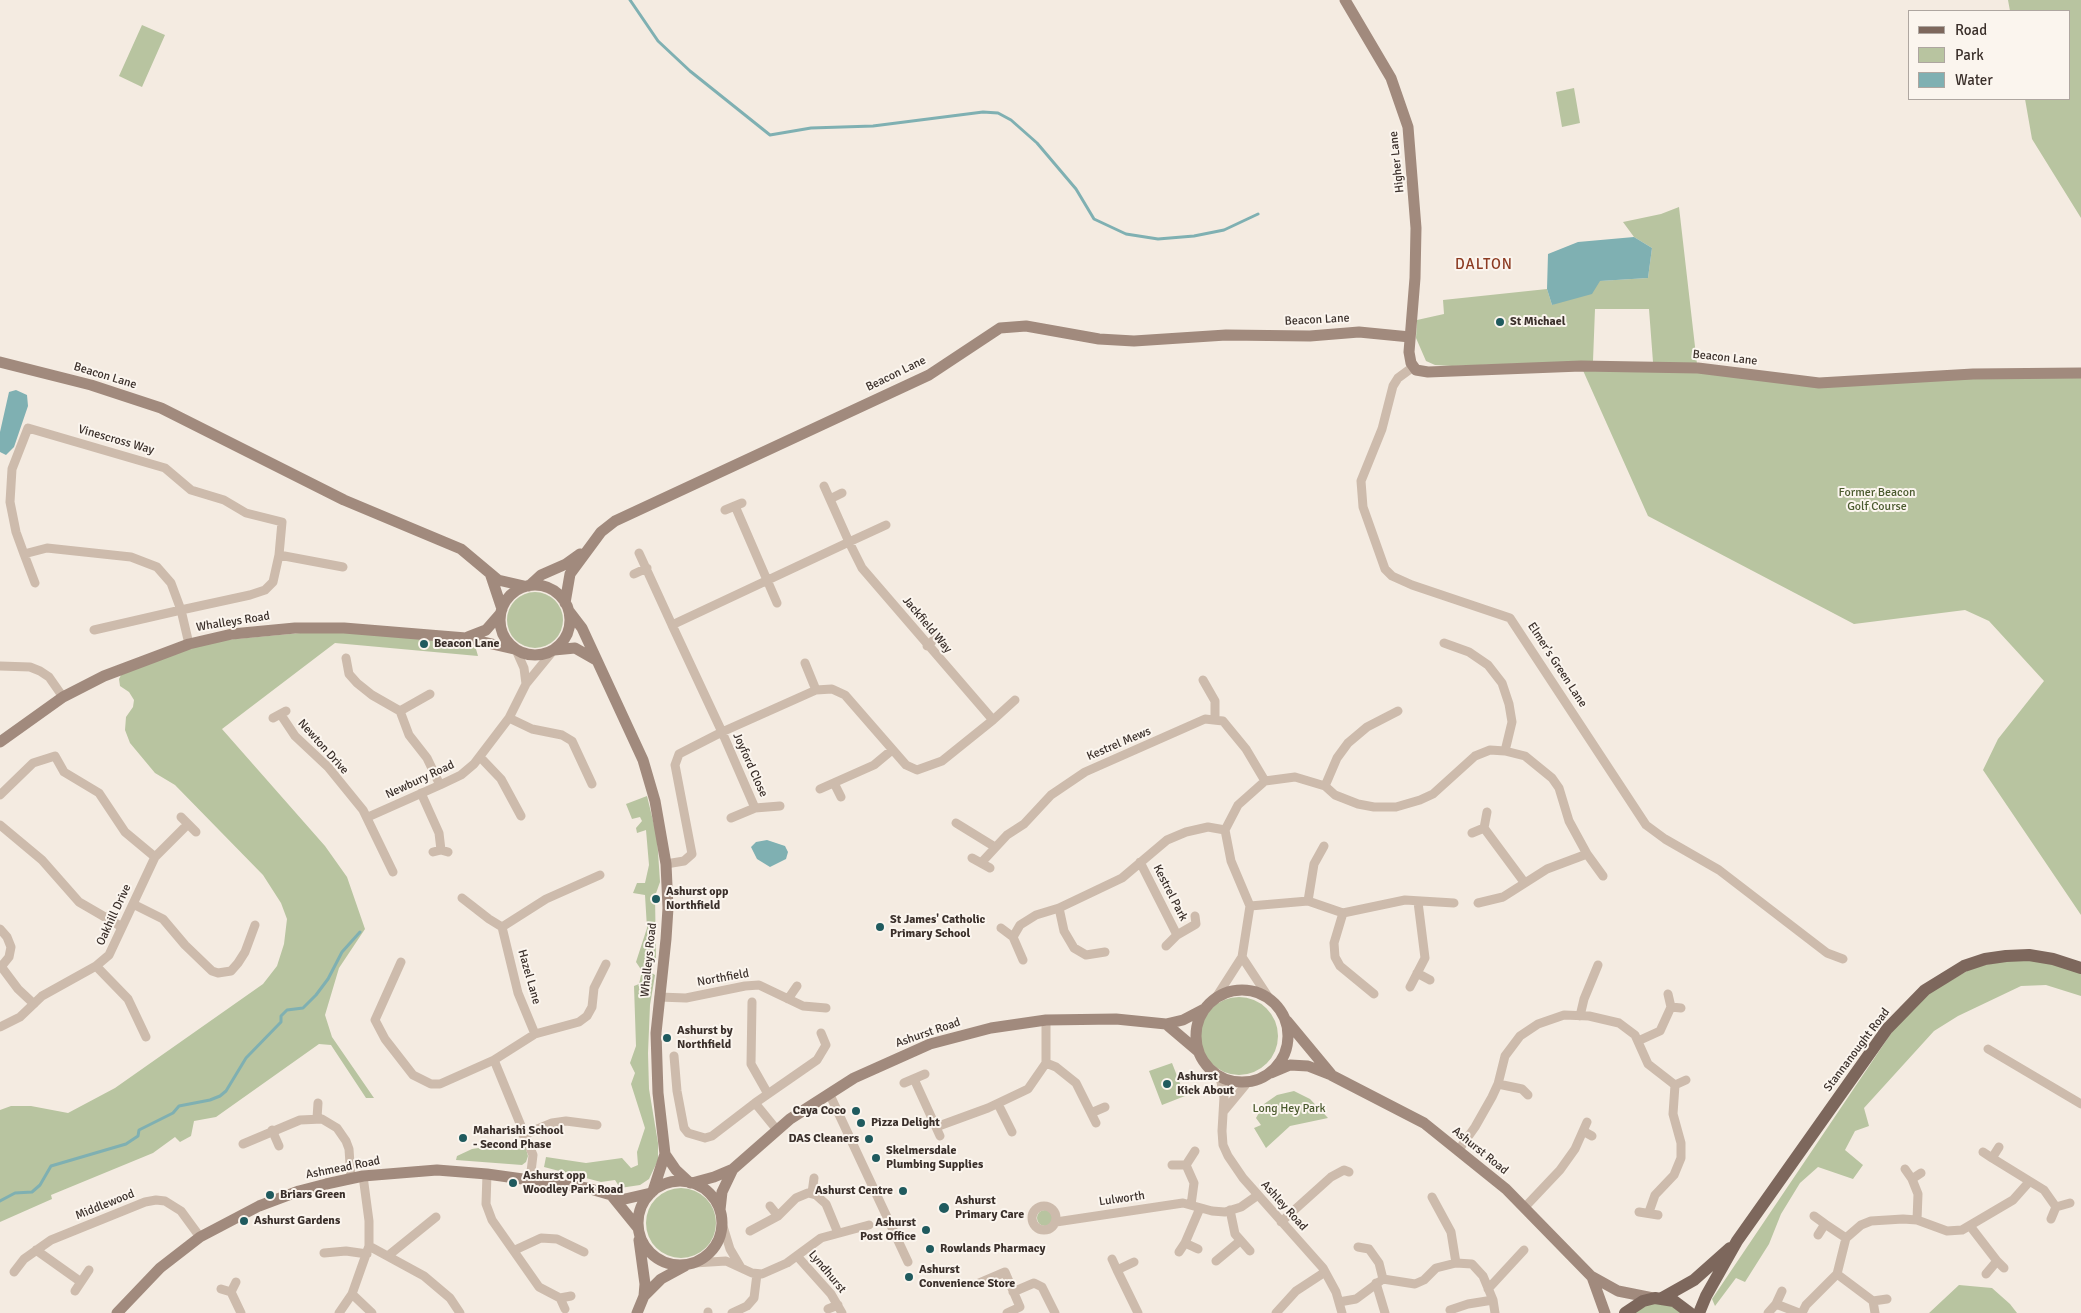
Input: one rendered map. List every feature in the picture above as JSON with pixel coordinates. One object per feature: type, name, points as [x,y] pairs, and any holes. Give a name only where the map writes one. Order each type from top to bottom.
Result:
[{"type":"main road","name":"Stannanought Road","points":[[1699,1313],[1706,1296],[1737,1241],[1887,1029],[1924,990],[1964,966],[1985,959],[2006,956],[2053,959],[2081,968]]},
{"type":"main road","name":"Stannanought Road","points":[[1625,1313],[1643,1301],[1658,1298],[1694,1280],[1737,1241]]},
{"type":"main road","points":[[1658,1298],[1674,1301],[1690,1313]]},
{"type":"street","name":"Higher Lane","points":[[1345,0],[1391,78],[1408,127],[1416,228],[1415,278],[1410,337]]},
{"type":"street","name":"Beacon Lane","points":[[567,607],[570,574],[601,532],[615,521],[929,375],[992,332],[1006,326],[1026,326],[1099,339],[1134,341],[1226,335],[1310,336],[1359,332],[1410,337]]},
{"type":"street","points":[[1410,337],[1410,359],[1413,367]]},
{"type":"street","name":"Beacon Lane","points":[[0,362],[92,385],[169,412],[344,500],[461,549],[491,576],[505,583],[526,586],[541,575],[566,564],[586,551]]},
{"type":"street","name":"Beacon Lane","points":[[1413,367],[1428,372],[1488,372],[1581,366],[1698,368],[1819,383],[1973,374],[2081,372]]},
{"type":"street","name":"Elmer's Green Lane","points":[[1413,367],[1398,378],[1393,386],[1382,430],[1361,481],[1363,507],[1385,569],[1392,576],[1412,585],[1510,618],[1646,825],[1665,839],[1718,870],[1827,953],[1843,960]]},
{"type":"street","name":"Vinescross Way","points":[[35,583],[16,532],[10,502],[12,469],[28,428],[165,468],[192,490],[224,500],[246,513],[282,522],[279,555],[273,582],[265,590],[94,630]]},
{"type":"street","name":"Jackfield Way","points":[[824,486],[862,568],[927,646],[993,720]]},
{"type":"street","points":[[830,499],[842,493]]},
{"type":"street","points":[[725,510],[738,505],[777,603]]},
{"type":"street","points":[[672,625],[886,525]]},
{"type":"street","points":[[24,554],[47,548],[131,557],[157,567],[171,583],[181,610],[189,644]]},
{"type":"street","points":[[639,553],[722,732]]},
{"type":"street","points":[[279,555],[343,567]]},
{"type":"street","points":[[634,574],[646,568]]},
{"type":"street","name":"Beacon Lane","points":[[491,576],[501,611]]},
{"type":"street","points":[[466,638],[486,630],[510,596],[526,586],[551,589],[567,607],[568,633],[553,650]]},
{"type":"street","name":"Whalleys Road","points":[[567,607],[582,628],[643,760],[655,801],[666,864],[668,908],[656,1033],[658,1093],[665,1154],[652,1192]]},
{"type":"street","points":[[501,611],[502,633],[515,649],[524,668],[526,684]]},
{"type":"street","name":"Whalleys Road","points":[[0,742],[63,697],[122,668],[189,644],[232,634],[294,628],[344,628],[466,638],[515,649]]},
{"type":"street","points":[[927,646],[940,635]]},
{"type":"street","points":[[1444,643],[1470,652],[1488,665],[1502,683],[1509,704],[1512,722],[1505,751]]},
{"type":"street","points":[[515,649],[534,656],[553,650],[575,648],[598,661]]},
{"type":"street","name":"Newbury Road","points":[[368,817],[440,785],[467,770],[480,757],[509,718],[526,684],[553,650]]},
{"type":"street","points":[[346,657],[349,674],[357,683],[372,695],[400,711],[409,735],[427,758],[440,785]]},
{"type":"street","points":[[805,664],[816,690]]},
{"type":"street","points":[[0,666],[30,667],[40,671],[49,677],[63,697]]},
{"type":"street","points":[[1203,680],[1215,700],[1215,720],[1222,721],[1236,736],[1265,781]]},
{"type":"street","points":[[666,864],[684,861],[692,854],[675,765],[676,757],[722,732],[816,690],[832,689],[845,695],[892,750],[911,768],[923,769],[950,756],[1016,700]]},
{"type":"street","points":[[400,711],[430,694]]},
{"type":"street","points":[[1325,786],[1337,758],[1348,743],[1367,726],[1398,711]]},
{"type":"street","name":"Newton Drive","points":[[280,715],[295,736],[328,768],[368,817],[381,850],[394,873]]},
{"type":"street","points":[[509,718],[532,729],[562,735],[572,741],[592,785]]},
{"type":"street","name":"Kestrel Mews","points":[[981,863],[1006,835],[1024,824],[1051,796],[1084,772],[1205,719],[1215,720]]},
{"type":"street","name":"Joyford Close","points":[[722,732],[755,808]]},
{"type":"street","points":[[820,789],[880,761],[892,750]]},
{"type":"street","points":[[1199,1052],[1196,1030],[1204,1010],[1217,996],[1242,957],[1250,906],[1231,861],[1225,830],[1238,804],[1265,781],[1295,777],[1325,786],[1336,795],[1358,804],[1379,808],[1402,806],[1433,794],[1475,756],[1490,750],[1505,751],[1525,756],[1552,778],[1558,788],[1568,821],[1587,854],[1603,876]]},
{"type":"street","points":[[0,795],[33,763],[55,756],[64,772],[99,793],[125,832],[155,857]]},
{"type":"street","points":[[480,757],[496,772],[506,786],[520,817]]},
{"type":"street","points":[[834,783],[841,797]]},
{"type":"street","points":[[421,793],[439,833],[441,851]]},
{"type":"street","name":"Joyford Close","points":[[731,818],[755,808],[780,806]]},
{"type":"street","points":[[1487,812],[1484,828],[1524,882]]},
{"type":"street","points":[[181,817],[196,832]]},
{"type":"street","points":[[956,823],[995,847]]},
{"type":"street","name":"Oakhill Drive","points":[[0,1027],[20,1017],[34,1004],[72,978],[96,966],[109,955],[155,857],[188,824]]},
{"type":"street","points":[[0,826],[42,860],[79,902],[122,927]]},
{"type":"street","name":"Kestrel Park","points":[[1013,936],[1020,925],[1036,915],[1059,908],[1122,878],[1167,840],[1186,832],[1208,827],[1225,830]]},
{"type":"street","points":[[1472,833],[1484,828]]},
{"type":"street","points":[[1308,901],[1314,864],[1324,846]]},
{"type":"street","points":[[1478,903],[1503,897],[1548,868],[1587,854]]},
{"type":"street","points":[[972,858],[990,868]]},
{"type":"street","name":"Kestrel Park","points":[[1140,862],[1176,935]]},
{"type":"street","points":[[462,898],[488,919],[502,927],[546,899],[600,875]]},
{"type":"street","points":[[1250,906],[1308,901],[1343,913],[1405,900],[1454,903]]},
{"type":"street","points":[[1410,987],[1425,958],[1418,902]]},
{"type":"street","points":[[133,904],[163,920],[185,945],[212,970],[218,973],[231,971],[238,963],[245,952],[255,925]]},
{"type":"street","points":[[1059,908],[1064,931],[1074,948],[1086,955],[1105,952]]},
{"type":"street","points":[[1343,913],[1334,943],[1335,958],[1340,966],[1374,994]]},
{"type":"street","name":"Kestrel Park","points":[[1166,946],[1176,935],[1196,924],[1195,916]]},
{"type":"street","name":"Hazel Lane","points":[[502,927],[518,993],[535,1034]]},
{"type":"street","points":[[1001,928],[1013,936],[1024,960]]},
{"type":"street","points":[[0,929],[8,937],[10,947],[8,957],[1,966],[18,989],[34,1004]]},
{"type":"street","points":[[1224,1111],[1248,1082],[1271,1072],[1281,1062],[1287,1048],[1289,1034],[1286,1019],[1279,1007],[1269,998],[1242,957]]},
{"type":"street","points":[[401,962],[375,1020],[385,1039],[413,1075],[425,1083],[440,1084],[494,1060],[535,1034],[579,1022],[587,1016],[592,1007],[594,988],[606,964]]},
{"type":"street","points":[[1580,1016],[1584,999],[1598,965]]},
{"type":"street","points":[[96,966],[128,999],[146,1037]]},
{"type":"street","points":[[1417,973],[1430,980]]},
{"type":"street","name":"Northfield","points":[[659,997],[686,998],[753,985],[765,987],[808,1008],[826,1008]]},
{"type":"street","points":[[788,999],[797,986]]},
{"type":"street","points":[[1217,996],[1233,990],[1245,990],[1269,998]]},
{"type":"street","points":[[1638,1041],[1660,1031],[1676,1008],[1668,994]]},
{"type":"street","points":[[752,1002],[751,1064],[768,1094]]},
{"type":"street","name":"Ashurst Road","points":[[691,1183],[714,1177],[733,1168],[777,1130],[829,1093],[854,1078],[871,1069],[945,1040],[991,1028],[1046,1020],[1082,1018],[1161,1024],[1183,1020],[1204,1010]]},
{"type":"street","points":[[1458,1151],[1475,1127],[1498,1084],[1505,1056],[1520,1036],[1538,1024],[1564,1015],[1619,1023],[1631,1030],[1648,1064],[1674,1085]]},
{"type":"street","name":"Ashurst Road","points":[[1286,1019],[1331,1074]]},
{"type":"street","points":[[936,1127],[998,1104],[1028,1088],[1046,1063],[1046,1020]]},
{"type":"street","points":[[1161,1024],[1199,1052],[1211,1070],[1233,1081],[1248,1082]]},
{"type":"street","points":[[674,1056],[677,1091],[684,1128],[688,1133],[705,1138],[712,1136],[755,1102],[817,1060],[826,1045],[821,1033]]},
{"type":"street","points":[[1988,1049],[2081,1104]]},
{"type":"street","points":[[494,1060],[534,1161],[530,1180]]},
{"type":"street","points":[[1046,1063],[1056,1067],[1076,1083],[1096,1123]]},
{"type":"street","name":"Ashurst Road","points":[[1271,1072],[1290,1065],[1308,1066],[1331,1074],[1424,1123],[1525,1207],[1591,1276],[1618,1291],[1658,1298]]},
{"type":"street","points":[[904,1083],[925,1074]]},
{"type":"street","name":"Ashley Road","points":[[1220,1076],[1224,1111],[1222,1126],[1223,1146],[1228,1156],[1243,1178],[1325,1272],[1336,1292],[1342,1313]]},
{"type":"street","points":[[914,1079],[940,1136]]},
{"type":"street","points":[[1674,1085],[1686,1080]]},
{"type":"street","points":[[1498,1084],[1522,1089],[1528,1095]]},
{"type":"street","points":[[1639,1212],[1654,1213],[1655,1195],[1674,1175],[1681,1158],[1681,1143],[1673,1114],[1674,1085]]},
{"type":"street","points":[[829,1093],[908,1262]]},
{"type":"street","points":[[755,1102],[777,1130]]},
{"type":"street","points":[[317,1118],[318,1103]]},
{"type":"street","points":[[998,1104],[1012,1132]]},
{"type":"street","points":[[1091,1113],[1104,1107]]},
{"type":"street","points":[[243,1144],[272,1130],[300,1120],[317,1118],[332,1123],[342,1133],[349,1149],[351,1178]]},
{"type":"street","points":[[523,1134],[552,1123],[566,1121],[598,1126]]},
{"type":"street","points":[[1525,1207],[1560,1170],[1575,1149],[1587,1122]]},
{"type":"street","points":[[272,1130],[279,1146]]},
{"type":"street","points":[[1582,1131],[1592,1136]]},
{"type":"street","points":[[1992,1158],[1999,1147]]},
{"type":"street","points":[[1186,1165],[1195,1151]]},
{"type":"street","points":[[1983,1152],[2044,1190],[2056,1207]]},
{"type":"street","points":[[665,1154],[676,1170],[691,1183],[705,1190],[714,1199],[720,1210],[730,1249],[740,1266]]},
{"type":"street","points":[[1172,1164],[1186,1165]]},
{"type":"street","points":[[1179,1252],[1185,1243],[1196,1206],[1194,1183],[1186,1165]]},
{"type":"street","name":"Ashurst Road","points":[[720,1210],[722,1192],[733,1168]]},
{"type":"street","points":[[1905,1169],[1912,1179],[1918,1194],[1917,1220]]},
{"type":"street","name":"Ashmead Road","points":[[120,1312],[160,1268],[200,1237],[259,1206],[299,1191],[351,1178],[437,1170],[487,1174],[587,1188],[612,1196],[632,1198],[652,1192]]},
{"type":"street","points":[[1282,1222],[1331,1177],[1344,1170],[1349,1172]]},
{"type":"street","points":[[1912,1179],[1921,1173]]},
{"type":"street","points":[[487,1174],[486,1204],[492,1220],[539,1286],[560,1298],[565,1309]]},
{"type":"street","points":[[339,1313],[352,1294],[368,1250],[369,1221],[363,1176]]},
{"type":"street","points":[[812,1193],[814,1178]]},
{"type":"street","points":[[637,1313],[644,1296],[645,1275],[639,1229],[639,1215],[643,1203],[652,1192],[663,1185],[676,1182],[691,1183]]},
{"type":"street","points":[[1776,1304],[1801,1313],[1806,1305],[1837,1274],[1846,1238],[1852,1230],[1871,1222],[1894,1219],[1917,1220],[1947,1230],[1962,1230],[2013,1200],[2030,1182]]},
{"type":"street","points":[[750,1231],[778,1216],[799,1196],[812,1193]]},
{"type":"street","points":[[812,1193],[826,1204],[838,1232]]},
{"type":"street","name":"Lulworth","points":[[1056,1222],[1183,1203],[1212,1211],[1230,1210],[1241,1207],[1258,1195]]},
{"type":"street","points":[[612,1196],[639,1229],[643,1243],[652,1254],[663,1262],[676,1265],[726,1261],[757,1274],[754,1298],[747,1306],[732,1313]]},
{"type":"street","points":[[1432,1196],[1451,1232],[1456,1263]]},
{"type":"street","name":"Middlewood","points":[[14,1272],[36,1250],[51,1240],[145,1202],[165,1201],[181,1211],[200,1237]]},
{"type":"street","points":[[2050,1219],[2056,1207],[2070,1203]]},
{"type":"street","points":[[770,1206],[778,1216]]},
{"type":"street","points":[[1230,1210],[1235,1234],[1250,1250]]},
{"type":"street","points":[[1814,1216],[1846,1238]]},
{"type":"street","points":[[389,1255],[436,1217]]},
{"type":"street","points":[[644,1296],[661,1279],[705,1257],[714,1248],[720,1236],[722,1223]]},
{"type":"street","points":[[1818,1235],[1825,1224]]},
{"type":"street","name":"Lyndhurst","points":[[757,1274],[773,1270],[797,1256],[821,1238],[869,1225]]},
{"type":"street","points":[[1970,1226],[2000,1264],[1986,1274]]},
{"type":"street","points":[[515,1250],[540,1238],[557,1239],[584,1252]]},
{"type":"street","points":[[1368,1249],[1374,1239]]},
{"type":"street","points":[[1216,1261],[1240,1241]]},
{"type":"street","points":[[1185,1243],[1198,1249]]},
{"type":"street","points":[[1358,1247],[1368,1249],[1379,1263],[1380,1281],[1386,1313]]},
{"type":"street","points":[[36,1250],[81,1282]]},
{"type":"street","points":[[324,1252],[368,1250],[389,1255],[437,1287],[450,1298],[460,1313]]},
{"type":"street","points":[[1488,1289],[1524,1250]]},
{"type":"street","name":"Lyndhurst","points":[[797,1256],[840,1309]]},
{"type":"street","points":[[1112,1260],[1138,1313]]},
{"type":"street","points":[[1118,1270],[1134,1262]]},
{"type":"street","points":[[1339,1302],[1356,1298],[1380,1281],[1416,1284],[1424,1280],[1436,1268],[1456,1263],[1472,1264],[1483,1276],[1493,1300],[1495,1313]]},
{"type":"street","points":[[75,1291],[89,1270]]},
{"type":"street","points":[[978,1284],[1004,1272],[1020,1307],[1007,1313]]},
{"type":"street","points":[[1276,1313],[1296,1291],[1325,1272]]},
{"type":"street","points":[[1837,1274],[1873,1301],[1875,1313]]},
{"type":"street","name":"Ashurst Road","points":[[1591,1276],[1605,1313]]},
{"type":"street","points":[[231,1292],[236,1282]]},
{"type":"street","points":[[1013,1292],[1034,1283],[1042,1287],[1055,1313]]},
{"type":"street","points":[[221,1289],[231,1292],[241,1313]]},
{"type":"street","points":[[1768,1313],[1776,1304],[1782,1292]]},
{"type":"street","points":[[352,1294],[372,1313]]},
{"type":"street","points":[[560,1298],[570,1296]]},
{"type":"street","points":[[1873,1301],[1887,1299]]},
{"type":"street","points":[[1450,1310],[1468,1304],[1493,1300]]},
{"type":"street","name":"Lyndhurst","points":[[828,1309],[840,1309]]},
{"type":"green space","points":[[2008,0],[2081,0],[2081,218],[2032,139],[2025,100],[2071,100],[2071,10],[2010,10]]},
{"type":"green space","points":[[142,25],[165,35],[142,87],[119,76]]},
{"type":"green space","points":[[1574,88],[1580,123],[1562,127],[1556,92]]},
{"type":"green space","points":[[1679,207],[1697,364],[1653,362],[1649,309],[1595,309],[1593,361],[1452,366],[1435,365],[1426,361],[1416,338],[1417,320],[1444,314],[1443,300],[1547,289],[1552,305],[1599,281],[1648,278],[1652,248],[1634,237],[1623,222],[1661,214]]},
{"type":"green space","name":"Former Beacon Golf Course","points":[[1581,366],[1698,368],[1819,383],[2081,373],[2081,915],[1983,770],[1998,739],[2044,681],[1989,621],[1965,610],[1854,624],[1648,516]]},
{"type":"green space","points":[[530,592],[540,592],[555,600],[561,609],[563,620],[561,631],[555,640],[540,648],[530,648],[519,643],[512,636],[507,625],[507,615],[512,604],[519,597]]},
{"type":"green space","points":[[322,631],[466,640],[476,649],[478,656],[335,643],[222,729],[325,846],[347,877],[365,929],[339,968],[325,1015],[332,1037],[374,1098],[366,1098],[331,1045],[319,1044],[216,1117],[194,1121],[191,1136],[180,1142],[175,1137],[153,1153],[51,1195],[52,1199],[0,1222],[0,1110],[11,1106],[31,1106],[68,1113],[115,1088],[263,984],[277,966],[284,944],[287,919],[281,903],[263,875],[175,785],[155,773],[130,743],[125,730],[126,717],[133,707],[134,700],[129,692],[120,686],[119,679],[123,671],[214,641]]},
{"type":"green space","points":[[647,796],[657,837],[660,882],[655,896],[656,958],[650,960],[646,965],[647,970],[655,975],[650,1005],[648,1053],[649,1089],[658,1143],[658,1160],[649,1179],[640,1185],[620,1188],[615,1180],[601,1182],[544,1167],[546,1157],[586,1163],[622,1158],[631,1168],[638,1165],[637,1152],[645,1128],[631,1084],[635,1073],[630,1063],[636,1046],[634,986],[639,984],[642,971],[636,962],[647,928],[645,895],[633,893],[637,883],[645,883],[649,865],[646,830],[637,833],[636,828],[642,821],[640,817],[632,819],[626,804]]},
{"type":"green space","points":[[2026,957],[2081,971],[2081,996],[2046,985],[2021,986],[1958,1016],[1934,1031],[1864,1108],[1869,1126],[1855,1131],[1845,1150],[1863,1165],[1853,1179],[1818,1167],[1800,1183],[1781,1214],[1769,1244],[1745,1282],[1736,1278],[1715,1306],[1712,1299],[1896,1026],[1924,996],[1974,967]]},
{"type":"green space","points":[[1239,997],[1254,1000],[1271,1014],[1275,1021],[1278,1036],[1275,1051],[1261,1068],[1254,1072],[1239,1075],[1224,1072],[1207,1058],[1203,1051],[1200,1036],[1203,1021],[1217,1004],[1224,1000]]},
{"type":"green space","name":"Ashurst Kick About","points":[[1172,1063],[1185,1096],[1162,1105],[1149,1071]]},
{"type":"green space","name":"Long Hey Park","points":[[1294,1091],[1310,1099],[1328,1118],[1290,1126],[1266,1148],[1254,1128],[1261,1125],[1256,1118],[1264,1104],[1277,1095]]},
{"type":"green space","points":[[518,1142],[525,1145],[528,1156],[526,1162],[522,1165],[456,1160],[457,1156],[472,1149]]},
{"type":"green space","points":[[674,1188],[688,1188],[701,1194],[710,1203],[716,1216],[714,1236],[706,1248],[688,1258],[674,1258],[661,1252],[652,1243],[646,1230],[646,1216],[652,1203],[661,1194]]},
{"type":"green space","points":[[1045,1210],[1051,1212],[1053,1218],[1051,1224],[1045,1226],[1039,1224],[1037,1218],[1039,1212]]},
{"type":"green space","points":[[1959,1285],[1992,1288],[2017,1313],[1929,1313]]},
{"type":"green space","points":[[1648,1303],[1668,1303],[1685,1313],[1631,1313]]},
{"type":"water","points":[[1634,237],[1652,248],[1648,278],[1600,281],[1592,294],[1552,305],[1547,289],[1548,254],[1578,242]]},
{"type":"water","points":[[16,390],[27,395],[28,406],[14,447],[6,455],[0,452],[0,432],[9,392]]},
{"type":"water","points":[[767,840],[785,846],[788,852],[786,859],[770,867],[757,859],[751,847],[756,842]]},
{"type":"waterway","points":[[630,0],[658,41],[690,71],[770,135],[811,128],[873,126],[983,112],[998,113],[1011,120],[1037,143],[1076,189],[1094,219],[1126,234],[1158,239],[1194,236],[1224,230],[1258,214]]},
{"type":"waterway","points":[[0,1201],[15,1193],[32,1192],[40,1185],[51,1166],[126,1144],[138,1136],[139,1130],[173,1113],[179,1106],[210,1100],[220,1096],[226,1091],[246,1058],[281,1022],[281,1016],[287,1010],[303,1008],[316,995],[328,979],[342,952],[360,932]]},
{"type":"place","name":"St Michael","points":[[1500,322]]},
{"type":"place","name":"Beacon Lane","points":[[424,644]]},
{"type":"place","name":"Ashurst opp Northfield","points":[[656,899]]},
{"type":"place","name":"St James' Catholic Primary School","points":[[880,927]]},
{"type":"place","name":"Ashurst by Northfield","points":[[667,1038]]},
{"type":"place","name":"Ashurst Kick About","points":[[1167,1084]]},
{"type":"place","name":"Caya Coco","points":[[856,1111]]},
{"type":"place","name":"Pizza Delight","points":[[861,1123]]},
{"type":"place","name":"Maharishi School - Second Phase","points":[[463,1138]]},
{"type":"place","name":"DAS Cleaners","points":[[869,1139]]},
{"type":"place","name":"Skelmersdale Plumbing Supplies","points":[[876,1158]]},
{"type":"place","name":"Ashurst opp Woodley Park Road","points":[[513,1183]]},
{"type":"place","name":"Ashurst Centre","points":[[903,1191]]},
{"type":"place","name":"Briars Green","points":[[270,1195]]},
{"type":"place","name":"Ashurst Primary Care","points":[[944,1208]]},
{"type":"place","name":"Ashurst Gardens","points":[[244,1221]]},
{"type":"place","name":"Ashurst Post Office","points":[[926,1230]]},
{"type":"place","name":"Rowlands Pharmacy","points":[[930,1249]]},
{"type":"place","name":"Ashurst Convenience Store","points":[[909,1277]]},
{"type":"district","name":"DALTON","points":[[1484,265]]}]
